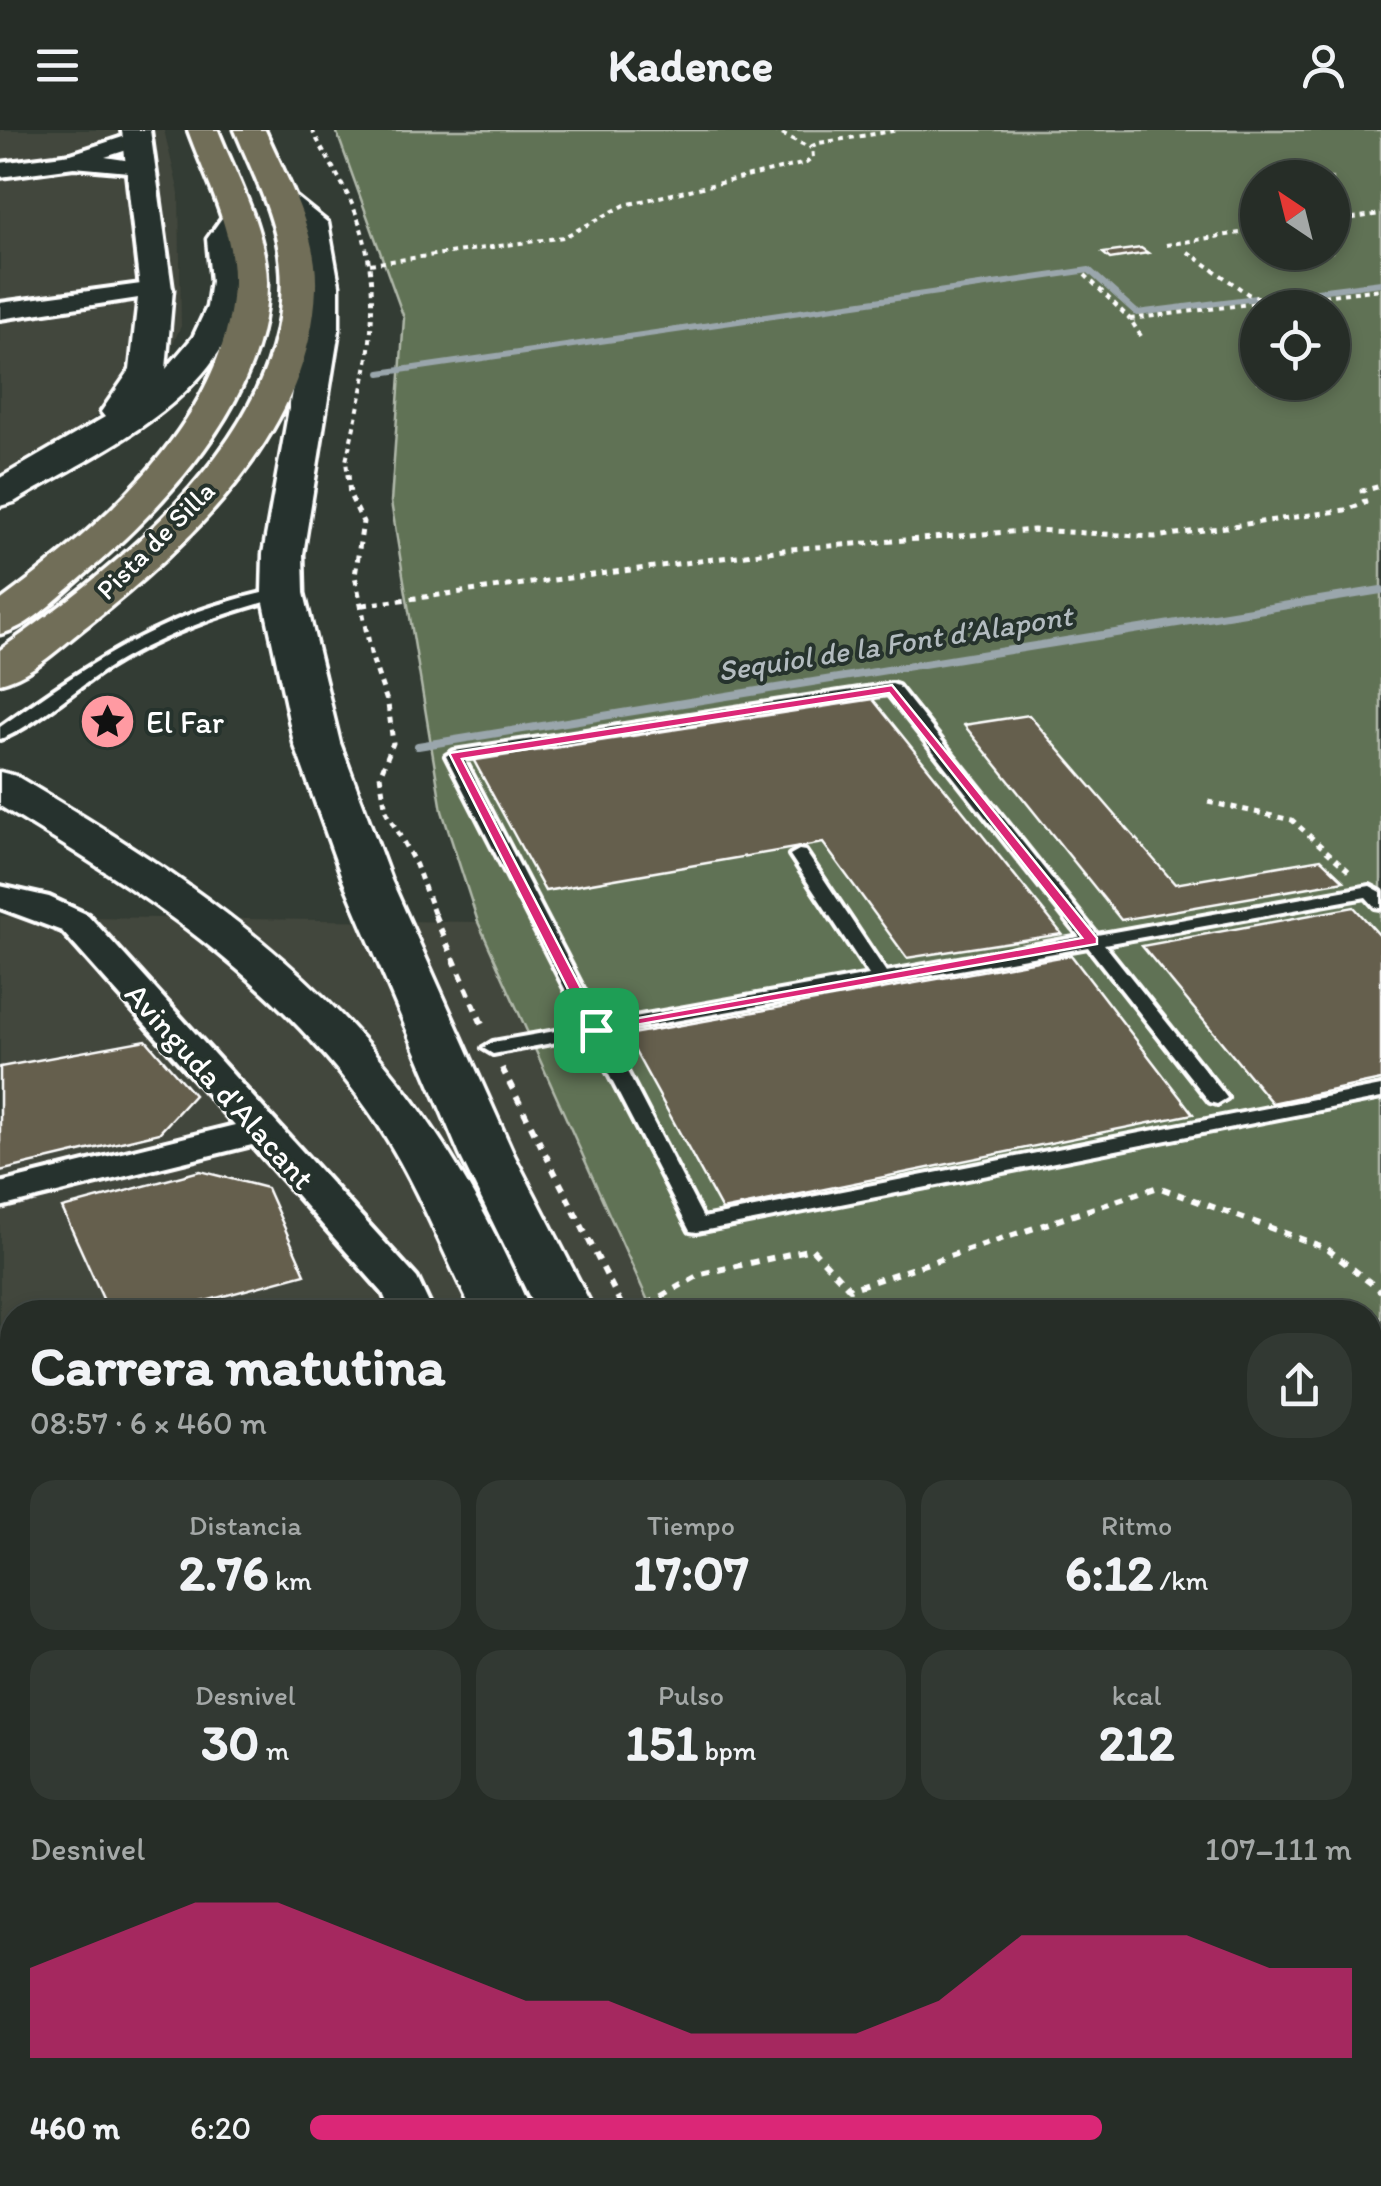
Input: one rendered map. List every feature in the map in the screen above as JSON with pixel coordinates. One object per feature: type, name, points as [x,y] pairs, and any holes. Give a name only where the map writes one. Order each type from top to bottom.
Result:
[{"type":"highway","name":"Pista de Silla","points":[[0,621],[133,509],[204,423],[244,330],[250,286],[238,218],[203,130]]},
{"type":"highway","name":"Pista de Silla","points":[[0,670],[85,611],[190,514],[256,429],[296,330],[299,285],[286,205],[252,135]]},
{"type":"main road","points":[[286,205],[312,223],[322,284],[322,330],[283,554],[283,592],[316,743],[366,880],[487,1155],[560,1300]]},
{"type":"main road","points":[[0,494],[135,413],[181,376],[209,344],[228,286],[223,238],[238,218]]},
{"type":"main road","points":[[70,450],[111,419],[144,385],[154,353],[156,288]]},
{"type":"main road","points":[[0,786],[176,893],[242,943],[312,1011],[370,1078],[431,1167],[496,1300]]},
{"type":"street","points":[[0,311],[156,288],[137,134],[103,140],[74,160]]},
{"type":"street","points":[[0,170],[74,160],[143,169]]},
{"type":"street","name":"Avinguda d'Alacant","points":[[0,897],[36,905],[75,923],[402,1288],[407,1300]]},
{"type":"street","points":[[0,1195],[260,1130]]},
{"type":"lane","points":[[0,734],[68,686],[158,635],[206,613],[283,592]]},
{"type":"lane","points":[[1216,1098],[892,689],[454,756],[696,1226],[1381,1092]]},
{"type":"lane","points":[[800,855],[881,979]]},
{"type":"lane","points":[[493,1048],[1092,941],[1376,897]]},
{"type":"path","points":[[312,130],[357,216],[370,264],[374,340],[346,461],[350,495],[362,522],[356,576],[372,658],[388,704],[393,743],[380,775],[386,812],[416,865],[448,953],[493,1048],[619,1300]]},
{"type":"path","points":[[370,264],[564,237],[625,205],[806,163],[814,155],[811,148],[772,130]]},
{"type":"path","points":[[811,148],[828,140],[898,130]]},
{"type":"path","points":[[1350,218],[1381,214]]},
{"type":"path","points":[[1166,246],[1240,233]]},
{"type":"path","points":[[1188,252],[1242,290]]},
{"type":"path","points":[[1085,275],[1130,319],[1141,336]]},
{"type":"path","points":[[1350,293],[1381,289]]},
{"type":"path","points":[[1130,319],[1240,306]]},
{"type":"path","points":[[363,605],[791,550],[1034,530],[1155,537],[1345,510],[1365,503],[1362,491],[1381,486]]},
{"type":"path","points":[[1208,802],[1292,820],[1376,897]]},
{"type":"path","points":[[654,1300],[701,1274],[812,1249],[850,1289],[1158,1186],[1326,1248],[1381,1292]]},
{"type":"shaded area","points":[[0,130],[164,130],[179,193],[181,326],[163,365],[80,428],[0,479]]},
{"type":"shaded area","points":[[0,916],[478,922],[648,1300],[0,1300]]},
{"type":"green space","points":[[336,130],[1381,130],[1381,1300],[648,1300],[478,922],[442,811],[391,502],[404,318]]},
{"type":"building","points":[[1141,248],[1148,253],[1110,259],[1103,253]]},
{"type":"building","points":[[871,697],[1062,934],[907,958],[823,843],[545,891],[473,759]]},
{"type":"building","points":[[1029,715],[1175,884],[1321,859],[1344,881],[1121,920],[964,725]]},
{"type":"building","points":[[1354,907],[1381,937],[1381,1080],[1272,1103],[1142,946]]},
{"type":"building","points":[[1071,955],[1193,1114],[722,1210],[626,1035]]},
{"type":"building","points":[[146,1040],[194,1095],[159,1133],[0,1171],[0,1067]]},
{"type":"building","points":[[200,1171],[267,1188],[305,1274],[209,1300],[104,1300],[62,1208]]},
{"type":"waterway","points":[[380,373],[1089,270],[1137,313],[1240,300]]},
{"type":"waterway","points":[[1325,290],[1381,283]]},
{"type":"waterway","name":"Sequiol de la Font d’Alapont","points":[[418,746],[1381,590]]},
{"type":"place","name":"El Far","points":[[107,722]]},
{"type":"route","points":[[892,689],[1092,941],[738,1004],[596,1030],[454,756],[892,689]]}]
